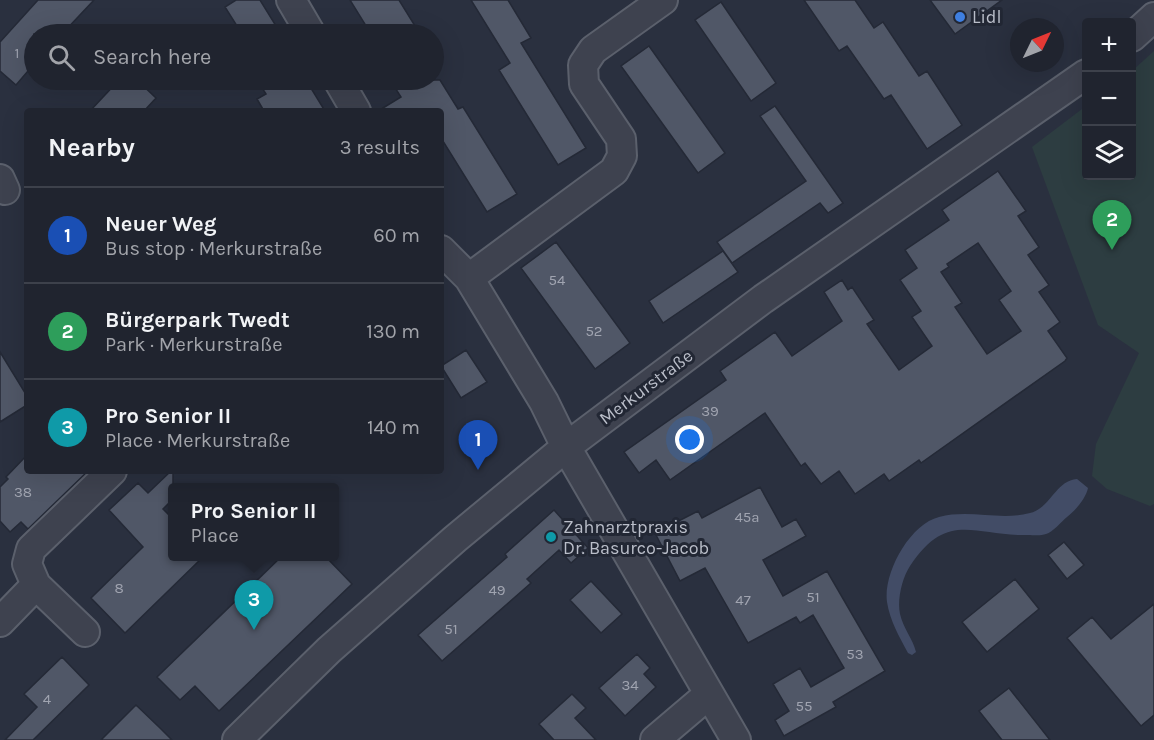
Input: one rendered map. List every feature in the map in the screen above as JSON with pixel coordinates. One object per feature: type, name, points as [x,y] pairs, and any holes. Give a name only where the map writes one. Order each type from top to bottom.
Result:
[{"type":"street","points":[[291,0],[305,24]]},
{"type":"street","points":[[469,278],[614,171],[622,156],[621,139],[584,84],[583,65],[593,50],[663,0]]},
{"type":"street","points":[[1136,33],[1154,17]]},
{"type":"street","name":"Merkurstraße","points":[[237,740],[329,651],[455,539],[566,447],[763,299],[1082,77]]},
{"type":"street","points":[[344,90],[354,108]]},
{"type":"street","points":[[444,253],[469,278],[544,402],[566,447],[736,740]]},
{"type":"street","points":[[85,632],[36,585],[27,564],[31,549],[109,474]]},
{"type":"street","points":[[0,622],[36,585]]},
{"type":"street","points":[[655,740],[708,695]]},
{"type":"shaded area","points":[[1154,51],[1154,504],[1150,506],[1107,489],[1092,476],[1096,444],[1139,353],[1098,325],[1032,147],[1082,109],[1082,180],[1136,180],[1136,67]]},
{"type":"water","points":[[1077,479],[1088,488],[1085,496],[1074,511],[1049,533],[1009,535],[963,530],[937,537],[924,548],[907,571],[900,596],[901,619],[916,652],[912,655],[908,653],[890,616],[887,590],[894,564],[918,529],[928,521],[951,515],[1007,516],[1030,513],[1043,506],[1063,484]]},
{"type":"building","points":[[38,0],[94,0],[71,24],[24,24],[24,76],[16,85],[0,71],[0,42]]},
{"type":"building","points":[[236,0],[260,0],[275,24],[236,24],[225,7]]},
{"type":"building","points":[[350,0],[399,0],[414,24],[365,24]]},
{"type":"building","points":[[471,0],[508,0],[531,38],[521,43],[586,148],[558,165],[499,70],[510,63]]},
{"type":"building","points":[[804,0],[855,0],[874,28],[883,22],[919,76],[927,71],[962,125],[927,149],[891,95],[884,99],[847,46],[839,51]]},
{"type":"building","name":"Lidl","points":[[930,0],[1002,0],[955,34]]},
{"type":"building","points":[[721,2],[776,83],[751,101],[695,20]]},
{"type":"building","points":[[649,46],[725,153],[698,173],[621,66]]},
{"type":"building","points":[[444,86],[458,109],[463,107],[517,194],[487,212],[444,143],[444,108],[383,108],[401,97],[396,90],[444,90]]},
{"type":"building","points":[[110,90],[148,90],[156,98],[147,108],[93,108]]},
{"type":"building","points":[[263,90],[312,90],[323,108],[262,108],[257,99],[266,94]]},
{"type":"building","points":[[775,106],[843,203],[828,213],[820,203],[732,263],[717,242],[806,181],[760,116]]},
{"type":"building","points":[[998,171],[1026,211],[1018,216],[1039,247],[1028,255],[1049,285],[1039,292],[1060,322],[1048,331],[1067,358],[1065,361],[921,463],[919,460],[889,481],[884,474],[855,494],[839,471],[821,484],[805,463],[801,466],[765,413],[670,480],[656,460],[639,473],[624,452],[726,380],[720,371],[775,332],[792,356],[842,321],[824,292],[842,280],[848,290],[852,287],[874,320],[867,324],[899,370],[932,346],[912,317],[921,311],[900,280],[917,268],[905,250],[949,220],[942,210]],"holes":[[[978,243],[1011,291],[999,300],[1021,331],[987,354],[955,307],[962,303],[941,272],[949,267],[947,264]]]},
{"type":"building","points":[[556,242],[630,343],[595,369],[521,268]]},
{"type":"building","points":[[723,251],[738,272],[663,323],[649,301]]},
{"type":"building","points":[[466,350],[487,382],[461,398],[444,371],[444,364]]},
{"type":"building","points":[[0,352],[24,391],[24,407],[0,422]]},
{"type":"building","points":[[24,458],[24,474],[85,474],[28,529],[21,522],[10,532],[0,521],[0,487],[8,479],[6,477]]},
{"type":"building","points":[[168,474],[173,474],[173,483],[168,483],[168,504],[163,509],[168,514],[168,561],[199,561],[125,633],[91,598],[143,547],[109,510],[138,483],[148,493]]},
{"type":"building","points":[[760,487],[782,527],[796,519],[806,536],[763,560],[783,596],[827,571],[885,671],[833,702],[836,707],[784,736],[775,720],[789,711],[773,684],[800,668],[811,687],[844,668],[813,615],[800,623],[796,617],[748,643],[705,568],[680,581],[655,533],[698,511],[702,518]]},
{"type":"building","points":[[554,510],[588,548],[571,563],[559,550],[527,579],[531,583],[442,661],[418,635],[507,557],[505,554]]},
{"type":"building","points":[[1064,542],[1084,565],[1067,579],[1048,555]]},
{"type":"building","points":[[277,561],[330,561],[352,584],[219,711],[195,686],[180,700],[157,677]]},
{"type":"building","points":[[1015,579],[1039,609],[987,652],[962,622]]},
{"type":"building","points":[[591,581],[622,614],[601,633],[570,600]]},
{"type":"building","points":[[1154,604],[1154,715],[1141,726],[1067,638],[1092,617],[1111,639]]},
{"type":"building","points":[[637,654],[650,668],[644,674],[656,687],[625,716],[599,688]]},
{"type":"building","points":[[62,657],[89,685],[33,740],[5,740],[37,707],[24,694]]},
{"type":"building","points":[[1009,688],[1050,740],[1002,740],[979,711]]},
{"type":"building","points":[[572,694],[586,708],[575,718],[596,740],[554,740],[539,724]]},
{"type":"building","points":[[136,705],[160,728],[172,740],[101,740]]},
{"type":"place","name":"Lidl","points":[[960,17]]},
{"type":"place","name":"Bürgerpark Twedt","points":[[1112,250]]},
{"type":"place","name":"Neuer Weg","points":[[478,470]]},
{"type":"place","name":"Zahnarztpraxis Dr. Basurco-Jacob","points":[[551,537]]},
{"type":"place","name":"Pro Senior II","points":[[254,630]]}]
